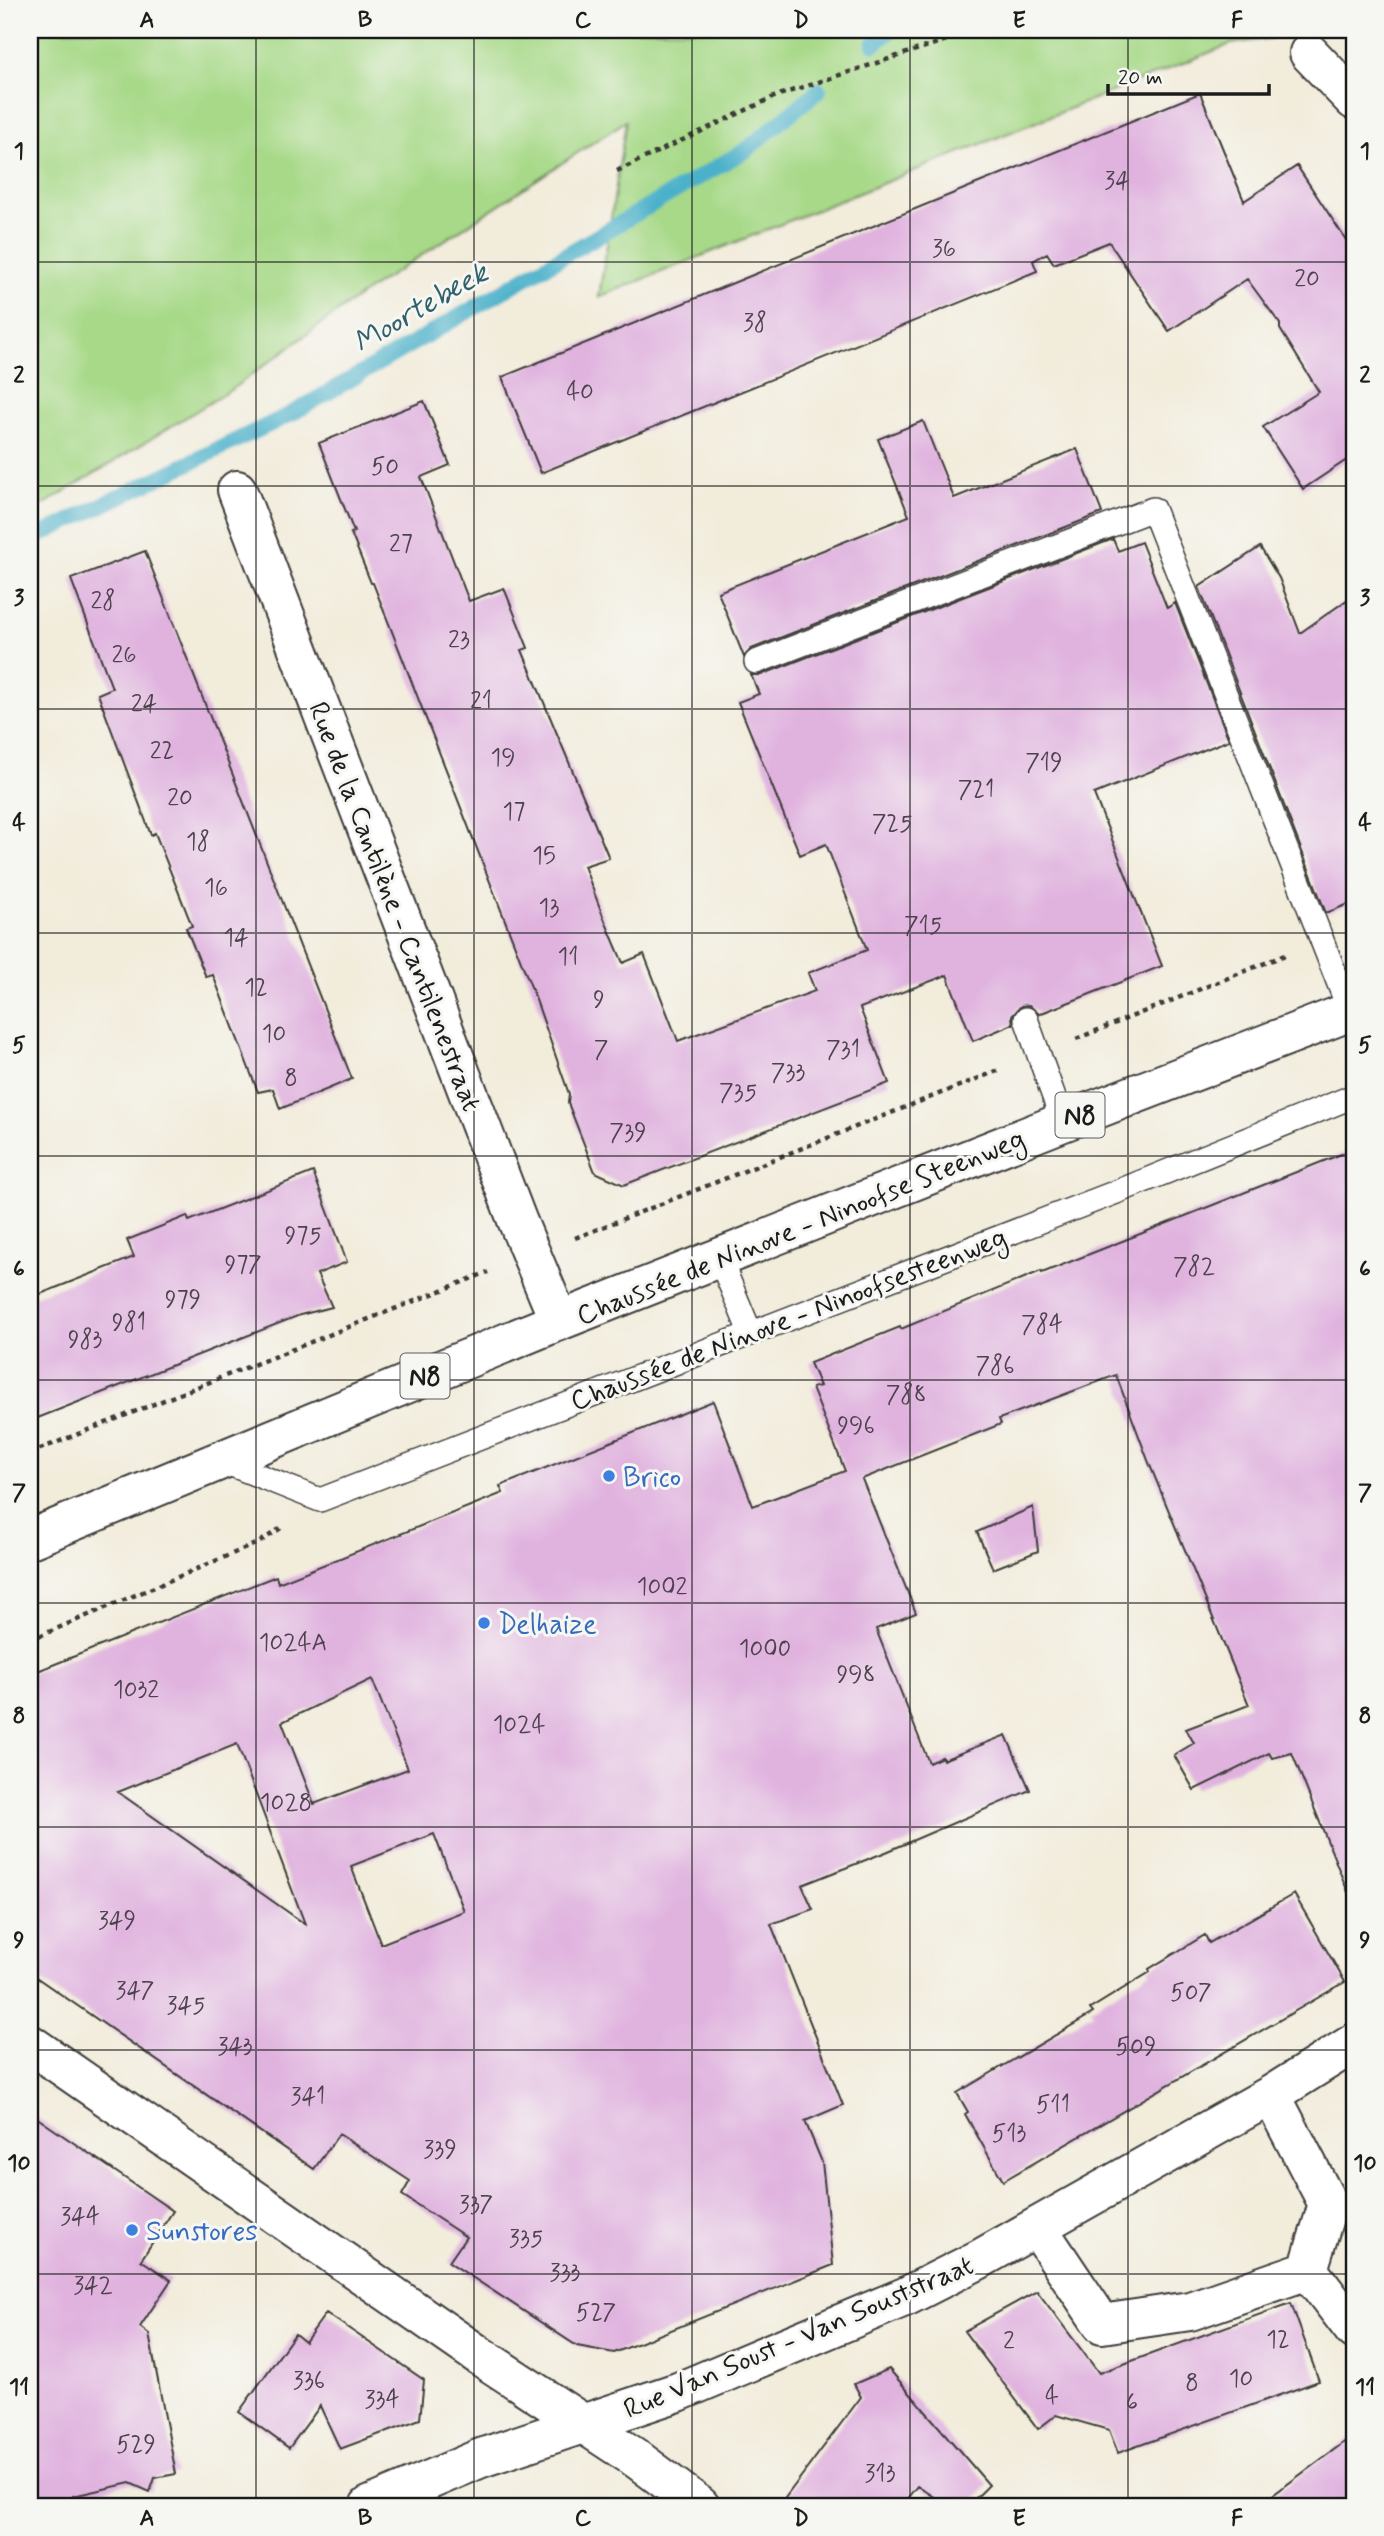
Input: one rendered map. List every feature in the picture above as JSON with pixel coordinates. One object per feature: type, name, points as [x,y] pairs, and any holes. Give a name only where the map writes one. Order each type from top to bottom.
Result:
[{"type":"street","points":[[1309,52],[1354,100]]},
{"type":"street","name":"Rue de la Cantilène - Cantilenestraat","points":[[237,490],[531,1255],[559,1321]]},
{"type":"street","name":"Chaussée de Ninove - Ninoofse Steenweg","points":[[559,1321],[1352,1011]]},
{"type":"street","name":"N8","points":[[30,1539],[559,1321]]},
{"type":"street","name":"Rue Van Soust - Van Souststraat","points":[[369,2506],[481,2458],[678,2392],[906,2296],[978,2260],[1271,2095],[1354,2043]]},
{"type":"street","points":[[30,2044],[480,2356],[637,2459],[700,2506]]},
{"type":"street","points":[[1271,2095],[1328,2204],[1308,2270]]},
{"type":"street","points":[[1037,2227],[1102,2324],[1190,2311],[1308,2270]]},
{"type":"street","points":[[1308,2270],[1354,2330]]},
{"type":"lane","points":[[756,662],[1153,509],[1320,941],[1352,1011]]},
{"type":"lane","points":[[1026,1019],[1063,1122]]},
{"type":"lane","name":"Chaussée de Ninove - Ninoofsesteenweg","points":[[320,1500],[1107,1195],[1354,1096]]},
{"type":"lane","points":[[719,1257],[750,1332]]},
{"type":"lane","points":[[222,1461],[320,1500]]},
{"type":"path","points":[[617,171],[776,96],[977,30]]},
{"type":"path","points":[[30,1453],[1320,941]]},
{"type":"path","points":[[30,1640],[260,1542],[320,1500]]},
{"type":"green space","points":[[30,30],[1332,30],[1231,44],[599,297],[626,121],[361,295],[232,389],[30,513]]},
{"type":"building","points":[[1200,93],[1244,201],[1297,166],[1354,252],[1354,455],[1303,489],[1263,427],[1319,392],[1280,329],[1280,324],[1247,279],[1169,331],[1109,242],[1054,264],[1047,253],[1033,261],[1037,271],[541,473],[502,377]]},
{"type":"building","points":[[424,401],[450,465],[421,477],[469,601],[504,588],[528,648],[522,650],[609,858],[584,866],[603,916],[623,963],[644,954],[678,1041],[815,991],[808,973],[867,950],[826,844],[800,855],[738,702],[759,694],[751,675],[761,675],[1113,539],[1118,551],[1141,542],[1167,608],[1175,603],[1229,740],[1094,794],[1162,966],[1039,1014],[1029,1005],[1021,1006],[1012,1016],[1013,1024],[973,1041],[947,975],[860,1008],[889,1083],[624,1185],[595,1172],[568,1103],[569,1094],[535,997],[351,533],[354,532],[319,443]]},
{"type":"building","points":[[923,421],[954,498],[1077,449],[1102,513],[751,649],[744,657],[718,592],[909,516],[878,439]]},
{"type":"building","points":[[1260,547],[1279,578],[1300,633],[1354,595],[1354,902],[1326,913],[1199,587]]},
{"type":"building","points":[[145,551],[352,1079],[280,1109],[273,1089],[258,1092],[213,975],[206,977],[186,928],[192,926],[155,833],[151,835],[98,694],[112,688],[71,579]]},
{"type":"building","points":[[1354,1149],[1354,1902],[1292,1753],[1272,1758],[1269,1753],[1194,1790],[1174,1755],[1194,1743],[1186,1729],[1249,1705],[1149,1463],[1116,1375],[999,1419],[1001,1424],[862,1479],[916,1613],[876,1629],[929,1763],[1006,1735],[1030,1790],[802,1885],[813,1909],[771,1924],[843,2105],[805,2121],[822,2162],[833,2265],[614,2353],[577,2346],[449,2262],[466,2237],[402,2195],[410,2181],[339,2134],[314,2169],[30,1973],[30,1674],[276,1576],[278,1583],[503,1493],[500,1486],[713,1401],[753,1506],[845,1471],[812,1388],[820,1386],[810,1363],[1041,1271],[1042,1273]],"holes":[[[372,1679],[408,1769],[314,1804],[282,1722]],[[237,1744],[305,1924],[118,1792]],[[434,1834],[464,1911],[381,1944],[351,1866]]]},
{"type":"building","points":[[313,1172],[347,1262],[317,1274],[332,1307],[300,1315],[30,1421],[30,1298],[134,1257],[127,1240],[187,1216],[189,1221]]},
{"type":"building","points":[[1033,1507],[1038,1551],[993,1569],[977,1532]]},
{"type":"building","points":[[1294,1894],[1345,1982],[1003,2181],[965,2114],[968,2112],[957,2093],[1093,2013],[1090,2009],[1205,1935],[1209,1943]]},
{"type":"building","points":[[30,2113],[173,2211],[141,2260],[171,2280],[140,2327],[149,2334],[176,2474],[155,2478],[150,2492],[130,2483],[73,2496],[75,2506],[30,2506]]},
{"type":"building","points":[[1037,2291],[1099,2373],[1291,2303],[1319,2381],[1118,2453],[1109,2430],[1056,2415],[1038,2429],[964,2331]]},
{"type":"building","points":[[326,2313],[424,2380],[420,2419],[340,2449],[320,2406],[289,2448],[239,2412],[295,2334],[305,2342]]},
{"type":"building","points":[[889,2369],[989,2485],[968,2506],[948,2506],[918,2486],[902,2506],[779,2506],[861,2397],[854,2384]]},
{"type":"building","points":[[1354,2435],[1354,2506],[1258,2506]]},
{"type":"waterway","name":"Moortebeek","points":[[874,44],[892,30]]},
{"type":"waterway","name":"Moortebeek","points":[[30,540],[291,414],[746,150],[819,90]]},
{"type":"place","name":"Brico","points":[[609,1476]]},
{"type":"place","name":"Delhaize","points":[[484,1623]]},
{"type":"place","name":"Sunstores","points":[[132,2230]]}]
